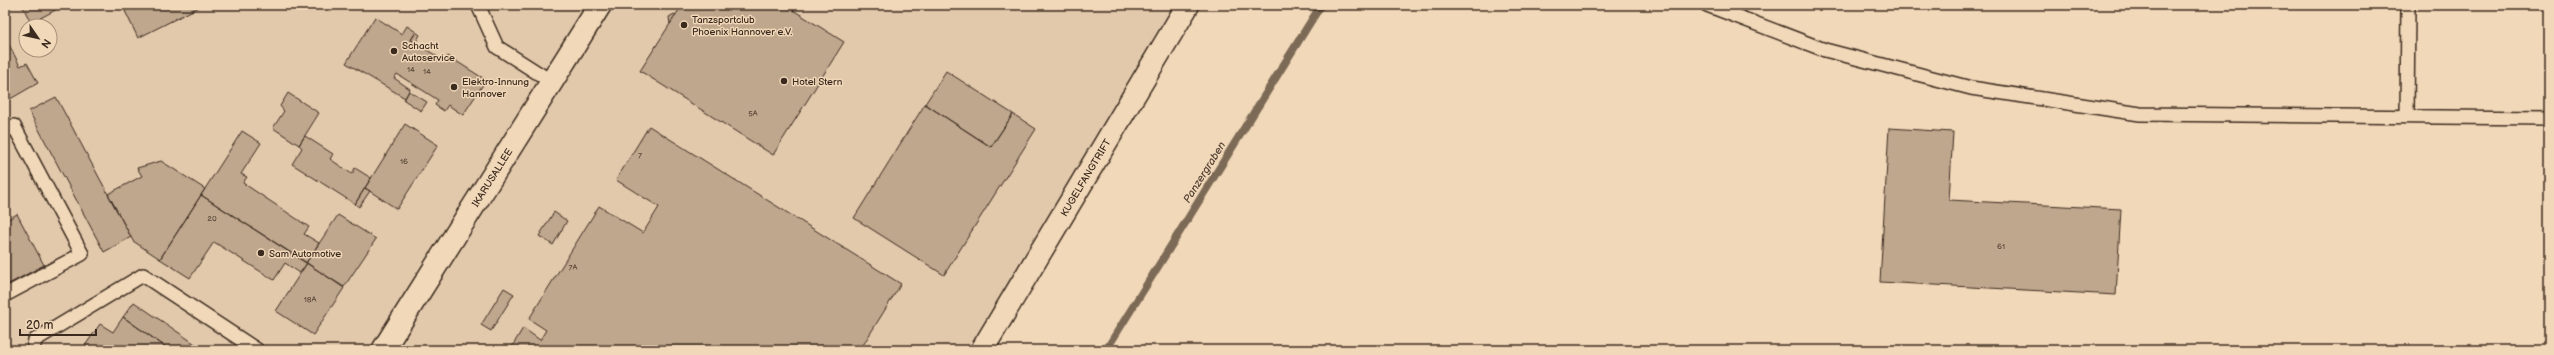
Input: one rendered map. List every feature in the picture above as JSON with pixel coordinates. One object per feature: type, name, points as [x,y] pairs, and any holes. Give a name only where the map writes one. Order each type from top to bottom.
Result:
[{"type":"street","name":"IKARUSALLEE","points":[[382,350],[600,5]]},
{"type":"street","name":"KUGELFANGTRIFT","points":[[982,350],[1188,5]]},
{"type":"lane","points":[[478,5],[496,47],[552,82]]},
{"type":"lane","points":[[1707,5],[1825,50],[1971,88],[2140,114],[2549,118]]},
{"type":"lane","points":[[2407,116],[2408,5]]},
{"type":"lane","points":[[5,131],[14,126],[82,254],[5,295]]},
{"type":"lane","points":[[32,350],[36,340],[143,275],[257,350]]},
{"type":"shaded area","points":[[5,5],[1188,5],[982,350],[5,350]]},
{"type":"building","points":[[22,5],[65,5],[40,18],[28,18]]},
{"type":"building","points":[[136,5],[203,5],[138,38],[125,11]]},
{"type":"building","points":[[682,5],[785,5],[844,42],[773,155],[640,71]]},
{"type":"building","points":[[674,14],[676,15],[670,24],[669,17]]},
{"type":"building","points":[[375,17],[402,34],[407,26],[416,32],[411,40],[443,60],[448,56],[486,80],[463,115],[448,105],[444,111],[435,105],[438,100],[397,74],[394,78],[410,89],[405,98],[346,63]]},
{"type":"building","points":[[416,32],[420,35],[415,43],[411,40]]},
{"type":"building","points":[[5,37],[20,66],[27,63],[38,83],[5,102]]},
{"type":"building","points":[[946,71],[1013,114],[991,147],[925,104]]},
{"type":"building","points":[[409,91],[427,102],[421,111],[404,100]]},
{"type":"building","points":[[288,93],[319,113],[299,145],[273,128],[284,111],[280,106]]},
{"type":"building","points":[[56,97],[131,237],[104,252],[29,111]]},
{"type":"building","points":[[925,104],[991,147],[1013,114],[1036,129],[944,275],[854,218]]},
{"type":"building","points":[[405,124],[438,145],[397,209],[365,188]]},
{"type":"building","points":[[649,126],[901,284],[860,350],[510,350],[523,328],[540,340],[546,330],[529,319],[599,206],[643,233],[659,207],[616,180]]},
{"type":"building","points":[[1889,128],[1953,132],[1949,200],[2121,209],[2116,295],[1880,282]]},
{"type":"building","points":[[242,131],[261,143],[241,174],[247,177],[243,183],[309,227],[304,234],[319,243],[306,263],[201,195]]},
{"type":"building","points":[[305,136],[333,154],[330,159],[352,174],[355,168],[371,178],[355,204],[292,164],[302,148],[299,145]]},
{"type":"building","points":[[161,161],[205,189],[160,259],[133,241],[108,194],[142,176],[137,168]]},
{"type":"building","points":[[365,188],[370,191],[359,207],[355,204]]},
{"type":"building","points":[[201,195],[307,263],[300,273],[285,263],[274,280],[214,242],[190,278],[160,259]]},
{"type":"building","points":[[554,212],[567,221],[553,245],[539,236]]},
{"type":"building","points":[[17,214],[44,265],[5,286],[5,221]]},
{"type":"building","points":[[338,215],[376,239],[344,287],[306,263]]},
{"type":"building","points":[[307,263],[344,288],[313,335],[276,311]]},
{"type":"building","points":[[504,288],[514,294],[491,331],[481,325]]},
{"type":"building","points":[[134,302],[204,350],[170,350],[123,317]]},
{"type":"building","points":[[123,317],[170,350],[82,350],[100,324],[113,332]]},
{"type":"waterway","name":"Panzergraben","points":[[1106,350],[1321,5]]},
{"type":"place","name":"Tanzsportclub Phoenix Hannover e.V.","points":[[684,25]]},
{"type":"place","name":"Schacht Autoservice","points":[[394,51]]},
{"type":"place","name":"Hotel Stern","points":[[784,81]]},
{"type":"place","name":"Elektro-Innung Hannover","points":[[454,87]]},
{"type":"place","name":"Sam Automotive","points":[[261,253]]}]
